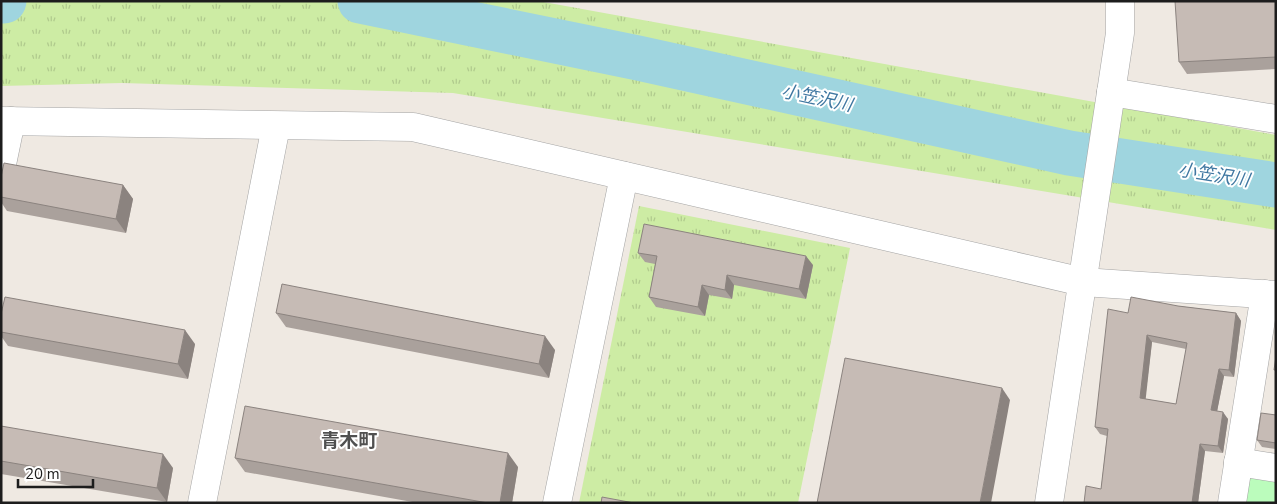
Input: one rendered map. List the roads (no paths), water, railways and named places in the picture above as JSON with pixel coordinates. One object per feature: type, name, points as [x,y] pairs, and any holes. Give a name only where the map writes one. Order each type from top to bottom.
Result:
[{"type":"street","points":[[1049,503],[1112,92],[1120,34],[1120,1]]},
{"type":"street","points":[[1112,92],[1276,119]]},
{"type":"street","points":[[1,169],[6,121],[412,127],[624,176],[1085,273],[1270,295],[1232,503]]},
{"type":"street","points":[[202,503],[276,126]]},
{"type":"street","points":[[557,503],[624,176]]},
{"type":"street","points":[[1238,462],[1276,468]]},
{"type":"waterway","name":"小笠沢川","points":[[360,1],[638,58],[1069,153],[1276,185]]},
{"type":"district","name":"青木町","points":[[349,440]]}]
